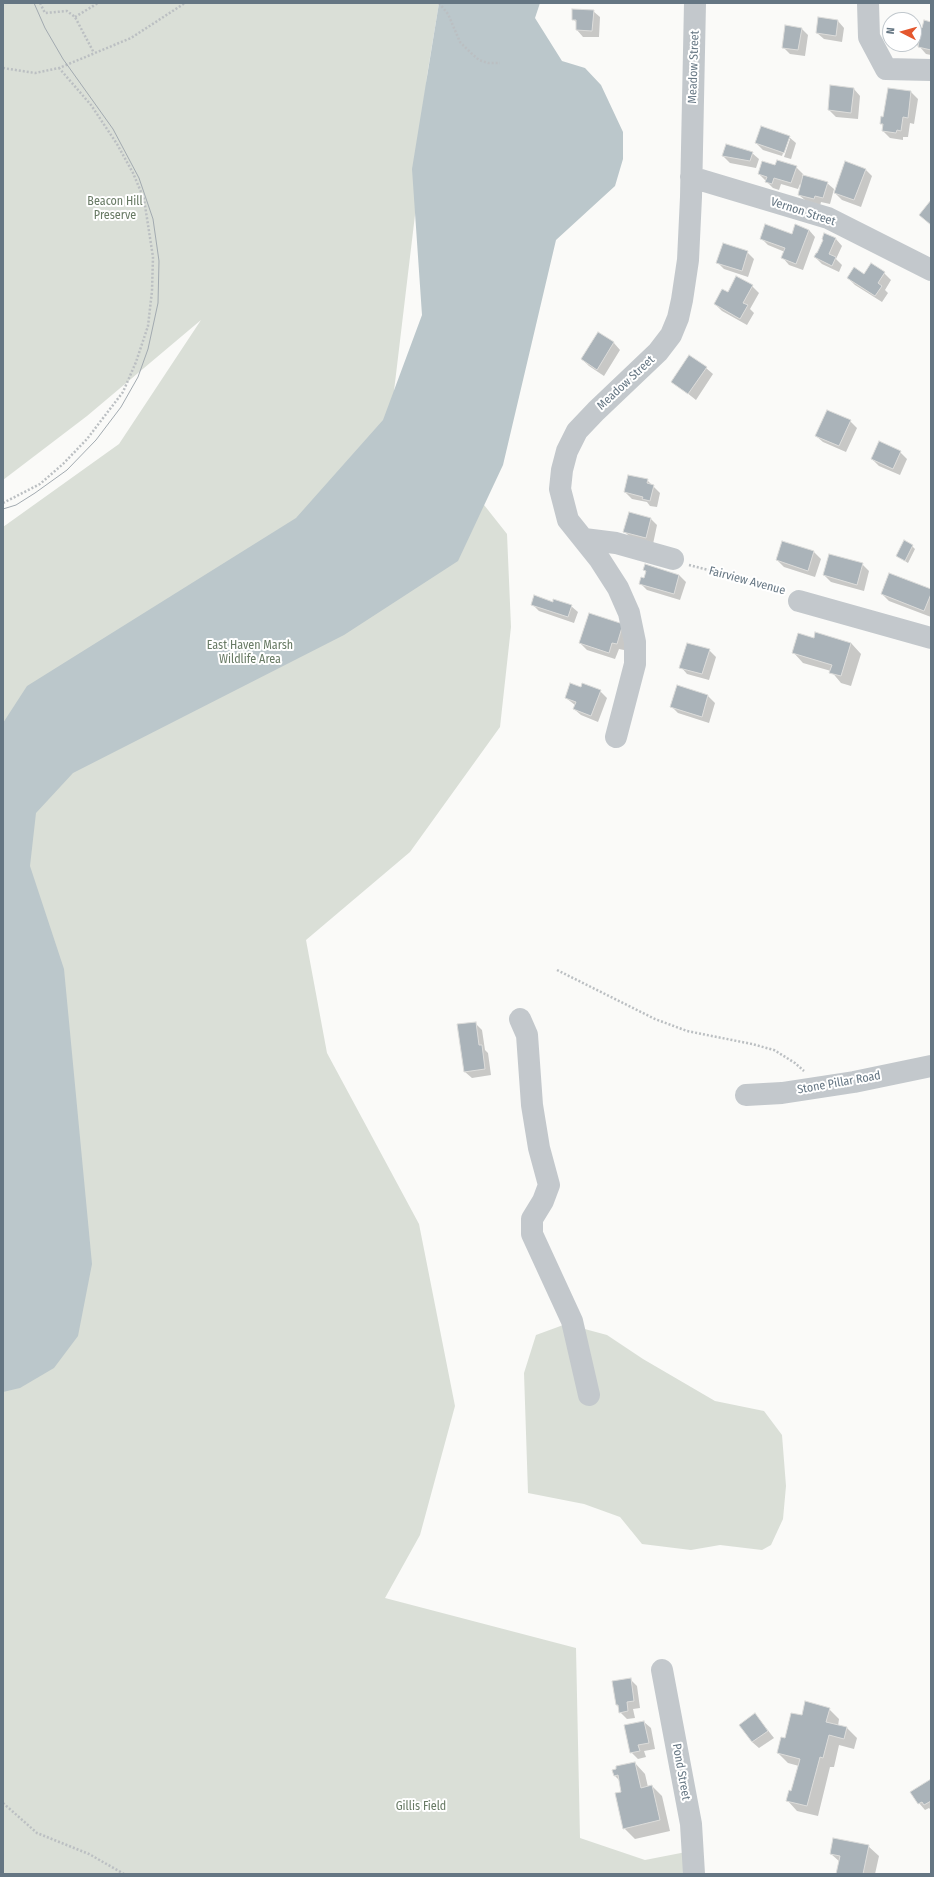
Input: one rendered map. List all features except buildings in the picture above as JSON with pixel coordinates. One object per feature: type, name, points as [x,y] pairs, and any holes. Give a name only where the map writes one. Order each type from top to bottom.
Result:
[{"type":"street","name":"Meadow Street","points":[[616,737],[635,664],[635,642],[629,613],[618,588],[600,560],[568,520],[560,489],[567,451],[582,426],[596,410],[658,352],[671,335],[680,312],[687,268],[691,177],[695,3]]},
{"type":"street","points":[[868,3],[869,37],[886,69],[931,70]]},
{"type":"street","name":"Vernon Street","points":[[691,177],[828,218],[931,270]]},
{"type":"street","points":[[584,539],[616,543],[674,559]]},
{"type":"street","name":"Fairview Avenue","points":[[799,601],[931,638]]},
{"type":"street","points":[[520,1019],[527,1035],[532,1104],[539,1148],[549,1185],[543,1201],[532,1219],[532,1234],[572,1321],[589,1395]]},
{"type":"street","name":"Stone Pillar Road","points":[[746,1095],[782,1093],[854,1082],[931,1066]]},
{"type":"street","name":"Pond Street","points":[[662,1670],[691,1824],[694,1874]]},
{"type":"path","points":[[40,3],[45,13],[67,11],[75,17],[94,54]]},
{"type":"path","points":[[75,17],[98,3]]},
{"type":"path","points":[[3,68],[35,73],[59,68],[131,38],[185,3]]},
{"type":"path","points":[[439,3],[448,14],[460,42],[471,53],[479,60],[488,63],[500,63]]},
{"type":"path","points":[[3,503],[17,497],[46,479],[63,464],[87,439],[124,392],[148,326],[152,298],[153,257],[144,199],[133,173],[117,144],[87,100],[59,68]]},
{"type":"path","name":"Fairview Avenue","points":[[674,559],[701,569],[742,578],[788,591],[799,601]]},
{"type":"path","points":[[557,970],[655,1019],[687,1031],[774,1050],[801,1068],[809,1077],[813,1088]]},
{"type":"path","points":[[3,1803],[37,1833],[89,1854],[124,1874]]},
{"type":"green space","name":"East Haven Marsh Wildlife Area","points":[[3,3],[439,3],[427,76],[415,215],[394,391],[507,534],[511,627],[500,727],[410,852],[306,940],[327,1053],[419,1224],[455,1406],[420,1535],[385,1598],[576,1648],[580,1838],[645,1860],[686,1852],[689,1874],[3,1874],[3,527],[119,444],[201,320],[87,416],[3,480]]},
{"type":"green space","points":[[566,1324],[607,1335],[643,1359],[715,1401],[764,1411],[782,1435],[786,1486],[783,1519],[771,1545],[762,1550],[720,1545],[691,1550],[642,1544],[620,1517],[584,1504],[528,1493],[524,1373],[536,1335]]},
{"type":"shaded area","points":[[439,3],[540,3],[535,18],[562,61],[585,68],[601,85],[623,132],[623,159],[615,186],[556,240],[503,465],[458,561],[344,635],[73,773],[36,813],[30,866],[64,969],[92,1264],[78,1336],[54,1368],[20,1388],[3,1392],[3,723],[27,686],[296,518],[383,420],[422,315],[412,169]]},
{"type":"tram line","points":[[3,509],[16,505],[67,470],[96,440],[121,407],[138,377],[148,349],[158,303],[159,261],[153,219],[139,178],[113,129],[63,59],[45,28],[34,3]]},
{"type":"park label","name":"Beacon Hill Preserve","points":[[115,209]]},
{"type":"park label","name":"Gillis Field","points":[[421,1807]]}]
